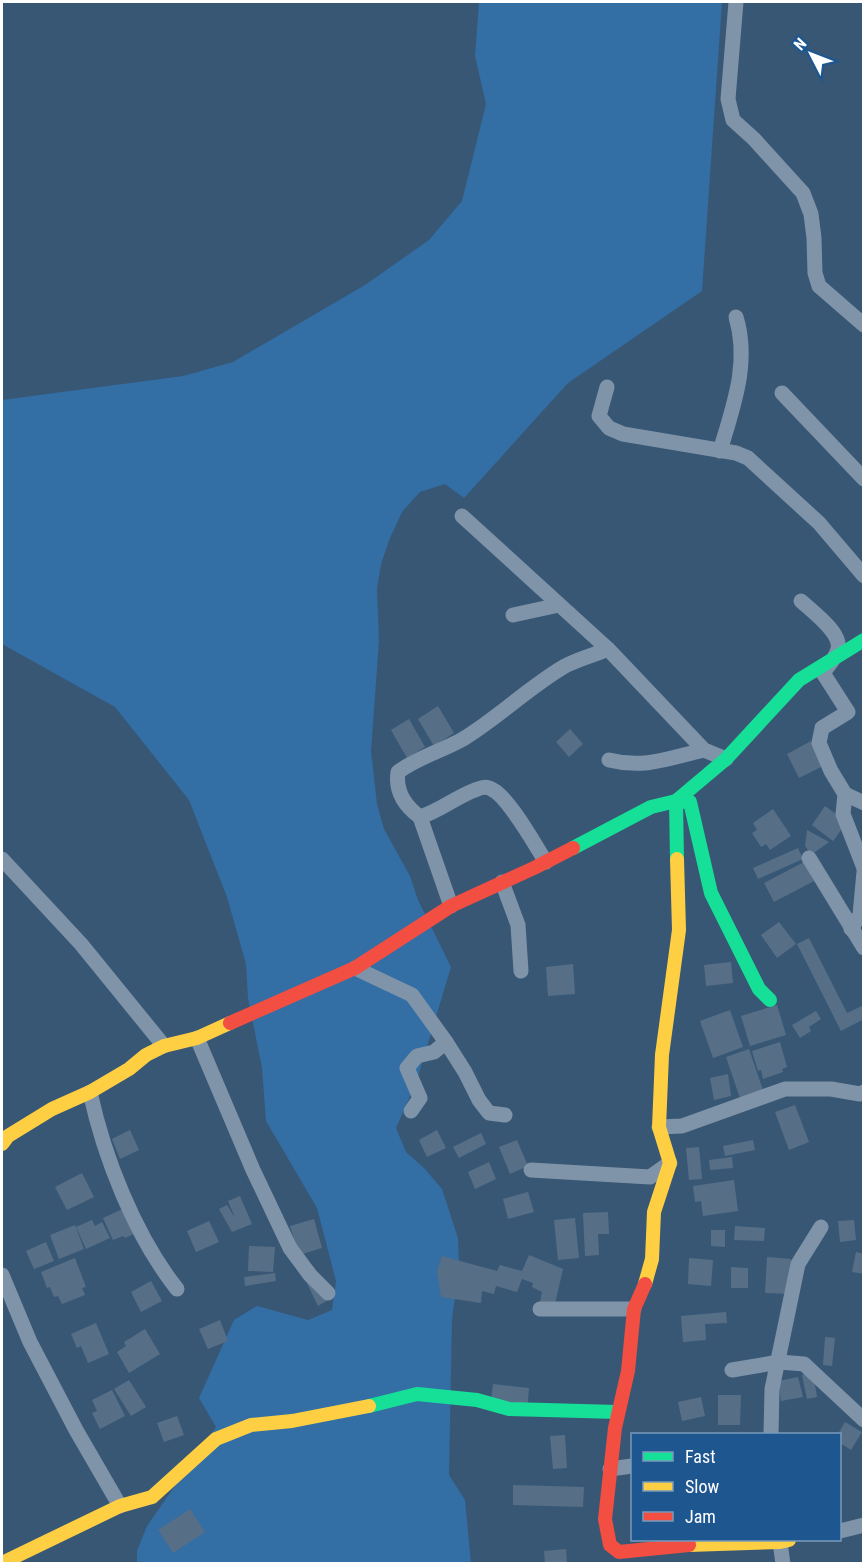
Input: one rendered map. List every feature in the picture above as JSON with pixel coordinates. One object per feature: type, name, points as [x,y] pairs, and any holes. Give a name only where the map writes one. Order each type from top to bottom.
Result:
[{"type":"street","points":[[736,2],[728,99],[733,120],[754,139],[803,193],[811,214],[815,273],[819,286],[864,325]]},
{"type":"street","points":[[720,451],[741,379],[741,332],[736,317]]},
{"type":"street","points":[[607,387],[598,416],[609,428],[623,434],[736,453],[748,458],[819,524],[864,576]]},
{"type":"street","points":[[782,393],[864,479]]},
{"type":"street","points":[[462,516],[608,649],[704,750],[726,759]]},
{"type":"street","points":[[801,601],[836,633],[839,647],[833,661],[823,674],[848,712],[822,728],[819,743],[831,771],[845,794],[864,803]]},
{"type":"street","points":[[513,615],[559,605]]},
{"type":"street","points":[[675,801],[726,759],[799,680],[864,640]]},
{"type":"street","points":[[451,906],[420,817],[412,812],[400,796],[396,783],[398,772],[411,762],[462,740],[542,680],[567,665],[608,649]]},
{"type":"street","points":[[609,760],[643,765],[704,750]]},
{"type":"street","points":[[420,817],[433,813],[475,790],[484,787],[492,789],[506,801],[546,862]]},
{"type":"street","points":[[845,794],[843,814],[864,870],[860,915],[851,929]]},
{"type":"street","points":[[675,801],[679,930],[662,1055],[659,1127],[670,1163],[654,1212],[652,1259],[644,1291],[634,1310],[628,1371],[618,1412],[604,1519],[610,1545],[618,1558],[695,1544],[761,1541]]},
{"type":"street","points":[[2,1144],[8,1136],[52,1109],[90,1092],[129,1069],[146,1055],[164,1046],[197,1038],[355,968],[451,906],[546,862],[651,807],[675,801],[690,802],[711,893],[759,989],[770,1000]]},
{"type":"street","points":[[808,858],[864,948]]},
{"type":"street","points":[[2,859],[81,944],[164,1046]]},
{"type":"street","points":[[502,882],[518,925],[521,971]]},
{"type":"street","points":[[355,968],[412,995],[446,1042],[479,1100],[489,1113],[505,1115]]},
{"type":"street","points":[[197,1038],[253,1170],[290,1248],[310,1275],[328,1293]]},
{"type":"street","points":[[411,1111],[420,1098],[407,1068],[417,1056],[434,1052],[446,1042]]},
{"type":"street","points":[[659,1127],[682,1126],[785,1089],[831,1089],[860,1094],[864,1092]]},
{"type":"street","points":[[90,1092],[98,1127],[145,1241],[159,1266],[177,1289]]},
{"type":"street","points":[[531,1170],[650,1177],[670,1163]]},
{"type":"street","points":[[771,1433],[772,1389],[798,1264],[822,1227]]},
{"type":"street","points":[[2,1275],[30,1342],[76,1430],[120,1506]]},
{"type":"street","points":[[540,1309],[634,1310]]},
{"type":"street","points":[[732,1370],[779,1362],[804,1364],[864,1420]]},
{"type":"street","points":[[2,1563],[120,1506],[152,1497],[216,1439],[251,1425],[292,1421],[355,1410],[417,1394],[477,1400],[509,1409],[618,1412]]},
{"type":"street","points":[[610,1469],[631,1466]]},
{"type":"street","points":[[841,1531],[864,1525]]},
{"type":"street","points":[[783,1541],[783,1563]]},
{"type":"shaded area","points":[[479,2],[722,2],[702,291],[568,383],[464,498],[445,484],[420,492],[402,512],[381,564],[377,589],[379,641],[371,751],[377,804],[384,829],[410,876],[418,900],[451,967],[417,1080],[396,1128],[406,1152],[442,1189],[458,1238],[459,1267],[452,1319],[449,1475],[465,1500],[471,1563],[137,1563],[137,1551],[147,1526],[216,1427],[199,1398],[234,1320],[257,1306],[308,1320],[332,1310],[336,1281],[317,1208],[266,1121],[262,1068],[248,998],[246,964],[227,897],[189,800],[115,707],[2,644],[2,400],[183,376],[233,362],[365,285],[429,240],[462,201],[486,104],[475,56]]},
{"type":"building","points":[[438,706],[454,733],[434,746],[418,719]]},
{"type":"building","points":[[409,719],[425,747],[407,758],[391,730]]},
{"type":"building","points":[[570,729],[583,744],[569,757],[556,742]]},
{"type":"building","points":[[811,741],[823,766],[799,778],[787,754]]},
{"type":"building","points":[[825,806],[847,822],[833,841],[812,825]]},
{"type":"building","points":[[773,809],[791,836],[770,850],[766,844],[761,847],[752,833],[757,830],[753,823]]},
{"type":"building","points":[[807,830],[829,842],[811,855],[805,846]]},
{"type":"building","points":[[798,848],[803,859],[758,879],[753,868]]},
{"type":"building","points":[[804,862],[814,881],[774,902],[764,883]]},
{"type":"building","points":[[779,922],[796,944],[777,958],[761,935]]},
{"type":"building","points":[[809,938],[847,1013],[864,1005],[864,1019],[841,1031],[797,944]]},
{"type":"building","points":[[731,962],[733,983],[706,986],[704,965]]},
{"type":"building","points":[[573,964],[575,994],[548,996],[546,967]]},
{"type":"building","points":[[777,1005],[786,1035],[750,1046],[741,1016]]},
{"type":"building","points":[[730,1010],[743,1047],[713,1058],[700,1021]]},
{"type":"building","points":[[816,1011],[821,1019],[809,1027],[811,1031],[800,1038],[792,1025]]},
{"type":"building","points":[[780,1042],[787,1067],[782,1069],[783,1072],[763,1079],[752,1051]]},
{"type":"building","points":[[749,1049],[767,1102],[744,1110],[726,1057]]},
{"type":"building","points":[[728,1074],[731,1096],[714,1100],[710,1078]]},
{"type":"building","points":[[795,1105],[809,1142],[789,1150],[775,1112]]},
{"type":"building","points":[[130,1130],[139,1150],[120,1159],[112,1139]]},
{"type":"building","points":[[437,1130],[446,1148],[427,1157],[419,1140]]},
{"type":"building","points":[[481,1133],[486,1144],[459,1158],[453,1147]]},
{"type":"building","points":[[517,1140],[528,1166],[510,1174],[499,1147]]},
{"type":"building","points":[[753,1140],[755,1150],[725,1156],[723,1146]]},
{"type":"building","points":[[699,1147],[702,1179],[689,1180],[686,1148]]},
{"type":"building","points":[[732,1157],[733,1168],[710,1170],[709,1160]]},
{"type":"building","points":[[489,1162],[496,1179],[475,1189],[468,1172]]},
{"type":"building","points":[[82,1173],[94,1197],[67,1210],[55,1187]]},
{"type":"building","points":[[734,1180],[738,1211],[703,1216],[701,1201],[695,1202],[693,1186]]},
{"type":"building","points":[[528,1192],[534,1212],[508,1219],[503,1199]]},
{"type":"building","points":[[240,1196],[252,1224],[232,1232],[219,1209],[227,1205],[235,1218],[228,1201]]},
{"type":"building","points":[[129,1206],[140,1231],[125,1238],[123,1236],[113,1240],[103,1218]]},
{"type":"building","points":[[608,1212],[609,1234],[598,1234],[599,1255],[585,1256],[583,1213]]},
{"type":"building","points":[[575,1218],[579,1258],[558,1260],[554,1220]]},
{"type":"building","points":[[314,1219],[322,1248],[299,1255],[290,1226]]},
{"type":"building","points":[[92,1220],[95,1226],[102,1222],[110,1238],[86,1249],[76,1227]]},
{"type":"building","points":[[854,1220],[856,1240],[840,1242],[838,1221]]},
{"type":"building","points":[[209,1221],[219,1242],[196,1252],[187,1231]]},
{"type":"building","points":[[75,1225],[84,1249],[59,1259],[50,1235]]},
{"type":"building","points":[[735,1226],[765,1228],[764,1241],[734,1240]]},
{"type":"building","points":[[711,1230],[725,1230],[725,1247],[711,1246]]},
{"type":"building","points":[[46,1242],[54,1261],[34,1269],[26,1251]]},
{"type":"building","points":[[249,1246],[275,1247],[273,1272],[248,1271]]},
{"type":"building","points":[[856,1252],[864,1254],[864,1274],[852,1272]]},
{"type":"building","points":[[529,1255],[563,1269],[555,1304],[540,1302],[542,1292],[532,1287],[533,1283],[522,1279],[517,1292],[496,1286],[494,1294],[482,1291],[481,1303],[441,1297],[437,1271],[442,1256],[497,1271],[500,1265],[522,1271]]},
{"type":"building","points":[[767,1257],[791,1259],[789,1294],[765,1293]]},
{"type":"building","points":[[75,1258],[86,1287],[82,1288],[85,1295],[62,1304],[58,1296],[54,1297],[50,1287],[47,1288],[41,1272]]},
{"type":"building","points":[[689,1258],[713,1260],[711,1286],[688,1284]]},
{"type":"building","points":[[314,1267],[330,1299],[318,1306],[302,1273]]},
{"type":"building","points":[[731,1267],[748,1268],[748,1288],[731,1288]]},
{"type":"building","points":[[275,1273],[276,1281],[245,1286],[244,1277]]},
{"type":"building","points":[[151,1281],[162,1301],[141,1312],[131,1292]]},
{"type":"building","points":[[726,1312],[727,1323],[705,1324],[706,1340],[683,1342],[681,1316]]},
{"type":"building","points":[[220,1320],[228,1341],[208,1349],[199,1329]]},
{"type":"building","points":[[96,1323],[109,1354],[88,1363],[81,1346],[77,1348],[71,1334]]},
{"type":"building","points":[[145,1329],[160,1354],[129,1373],[117,1352],[126,1346],[124,1342]]},
{"type":"building","points":[[825,1337],[835,1338],[832,1366],[823,1365]]},
{"type":"building","points":[[813,1373],[817,1397],[807,1399],[802,1375]]},
{"type":"building","points":[[798,1377],[803,1397],[781,1401],[778,1381]]},
{"type":"building","points":[[129,1380],[146,1407],[131,1416],[114,1389]]},
{"type":"building","points":[[493,1384],[529,1388],[527,1412],[490,1409]]},
{"type":"building","points":[[112,1390],[125,1416],[100,1429],[92,1413],[97,1411],[92,1400]]},
{"type":"building","points":[[718,1395],[741,1395],[740,1425],[718,1425]]},
{"type":"building","points":[[701,1397],[705,1416],[682,1421],[678,1402]]},
{"type":"building","points":[[177,1416],[184,1435],[164,1442],[157,1423]]},
{"type":"building","points":[[845,1422],[862,1432],[851,1450],[841,1444],[841,1433],[839,1433]]},
{"type":"building","points":[[565,1435],[567,1468],[553,1469],[550,1436]]},
{"type":"building","points":[[513,1485],[584,1487],[583,1507],[513,1505]]},
{"type":"building","points":[[190,1509],[205,1532],[173,1553],[158,1530]]},
{"type":"building","points":[[566,1549],[567,1564],[545,1564],[544,1551]]},
{"type":"traffic: fast","points":[[573,848],[651,807],[676,801],[726,759],[799,680],[864,640]]},
{"type":"traffic: fast","points":[[677,859],[676,801],[690,802],[711,893],[759,989],[770,1000]]},
{"type":"traffic: fast","points":[[369,1406],[417,1394],[477,1400],[509,1409],[618,1412]]},
{"type":"traffic: slow","points":[[645,1284],[652,1259],[654,1212],[670,1163],[659,1127],[662,1055],[679,930],[677,859]]},
{"type":"traffic: slow","points":[[2,1144],[8,1136],[52,1109],[90,1092],[129,1069],[146,1055],[164,1046],[197,1038],[230,1023]]},
{"type":"traffic: slow","points":[[2,1563],[120,1506],[152,1497],[216,1439],[251,1425],[292,1421],[369,1406]]},
{"type":"traffic: slow","points":[[689,1545],[784,1541]]},
{"type":"traffic: jam","points":[[230,1023],[355,968],[451,906],[573,848]]},
{"type":"traffic: jam","points":[[645,1284],[634,1309],[628,1371],[615,1428],[605,1519],[610,1545],[619,1552],[689,1545]]}]
